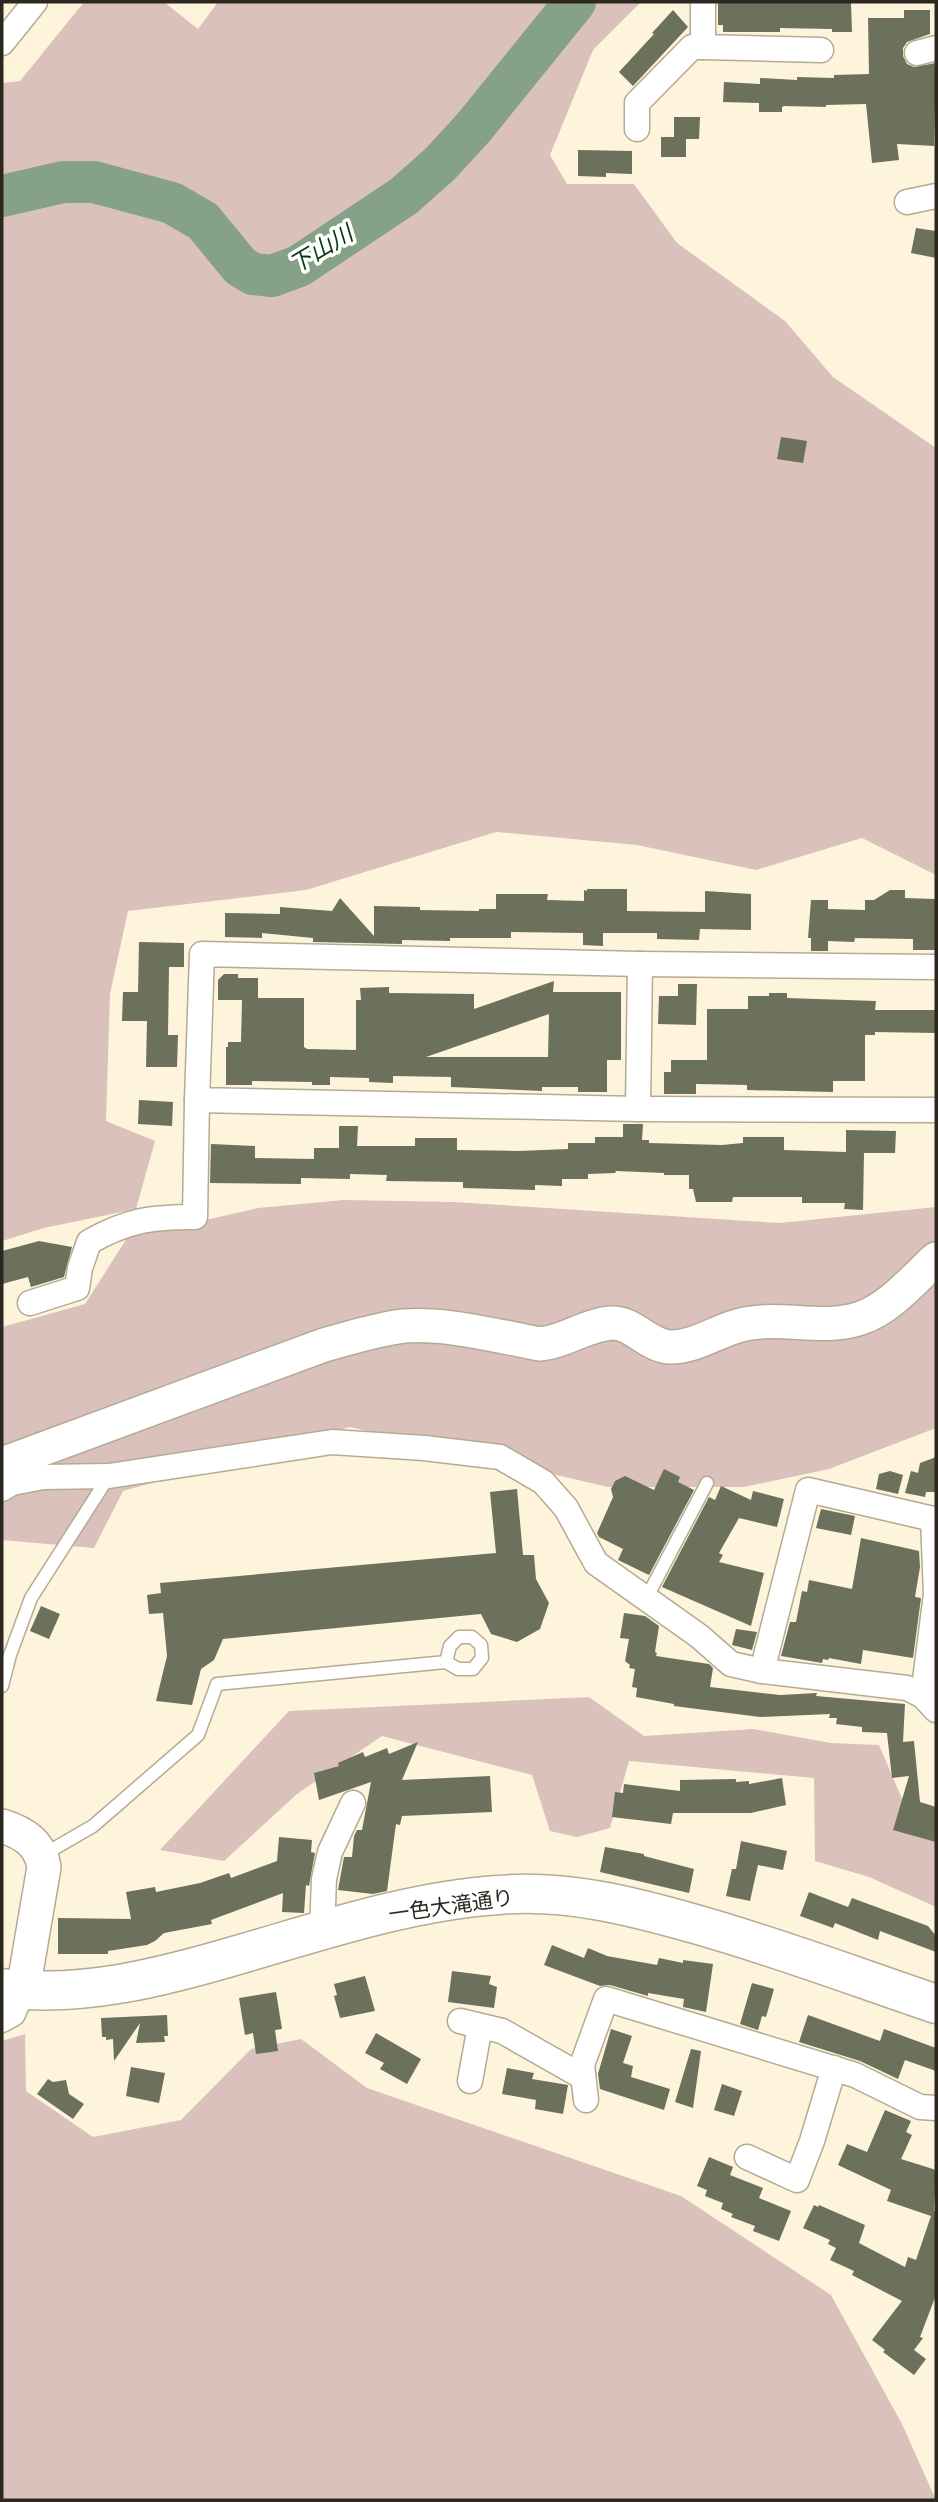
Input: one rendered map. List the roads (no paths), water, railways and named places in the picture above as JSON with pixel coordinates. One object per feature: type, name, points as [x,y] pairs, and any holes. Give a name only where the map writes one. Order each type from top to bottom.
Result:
[{"type":"main road","name":"一色大滝通り","points":[[9,2000],[125,1983],[192,1968],[416,1907],[499,1894],[560,1896],[626,1905],[739,1937],[936,2004]]},
{"type":"street","points":[[2,43],[35,2]]},
{"type":"street","points":[[704,2],[704,47]]},
{"type":"street","points":[[637,130],[637,103],[692,47],[821,50]]},
{"type":"street","points":[[907,202],[936,196]]},
{"type":"street","points":[[30,1303],[77,1288],[89,1241],[117,1226],[160,1217],[195,1217],[202,954],[640,964],[936,967]]},
{"type":"street","points":[[638,1109],[640,964]]},
{"type":"street","points":[[197,1100],[638,1109],[936,1110]]},
{"type":"street","points":[[2,1464],[324,1345],[371,1332],[405,1326],[450,1328],[540,1345],[554,1343],[611,1323],[629,1326],[650,1342],[667,1347],[687,1345],[741,1325],[760,1321],[837,1322],[861,1318],[883,1307],[936,1259]]},
{"type":"street","points":[[2,1489],[12,1483],[43,1477],[109,1476],[332,1442],[424,1448],[500,1457],[543,1482],[566,1508],[596,1563],[647,1597],[731,1664],[762,1671],[907,1688],[930,1703],[936,1594],[933,1519],[808,1490],[762,1671]]},
{"type":"street","points":[[321,1931],[324,1878],[330,1852],[353,1803]]},
{"type":"street","points":[[2,1826],[30,1838],[43,1855],[44,1867],[9,2000]]},
{"type":"street","points":[[470,2081],[470,2023],[502,2031],[585,2088],[582,2065],[606,1999],[855,2074],[920,2108],[936,2108]]},
{"type":"street","points":[[747,2157],[797,2180],[834,2068]]},
{"type":"lane","points":[[2,1686],[10,1655],[31,1598],[109,1476]]},
{"type":"lane","points":[[647,1597],[707,1483]]},
{"type":"lane","points":[[43,1855],[93,1826],[198,1735],[217,1684],[446,1662]]},
{"type":"waterway","name":"下山川","points":[[2,196],[63,182],[94,182],[172,203],[203,221],[240,266],[253,274],[272,276],[299,266],[404,196],[440,164],[474,127],[575,2]]}]
